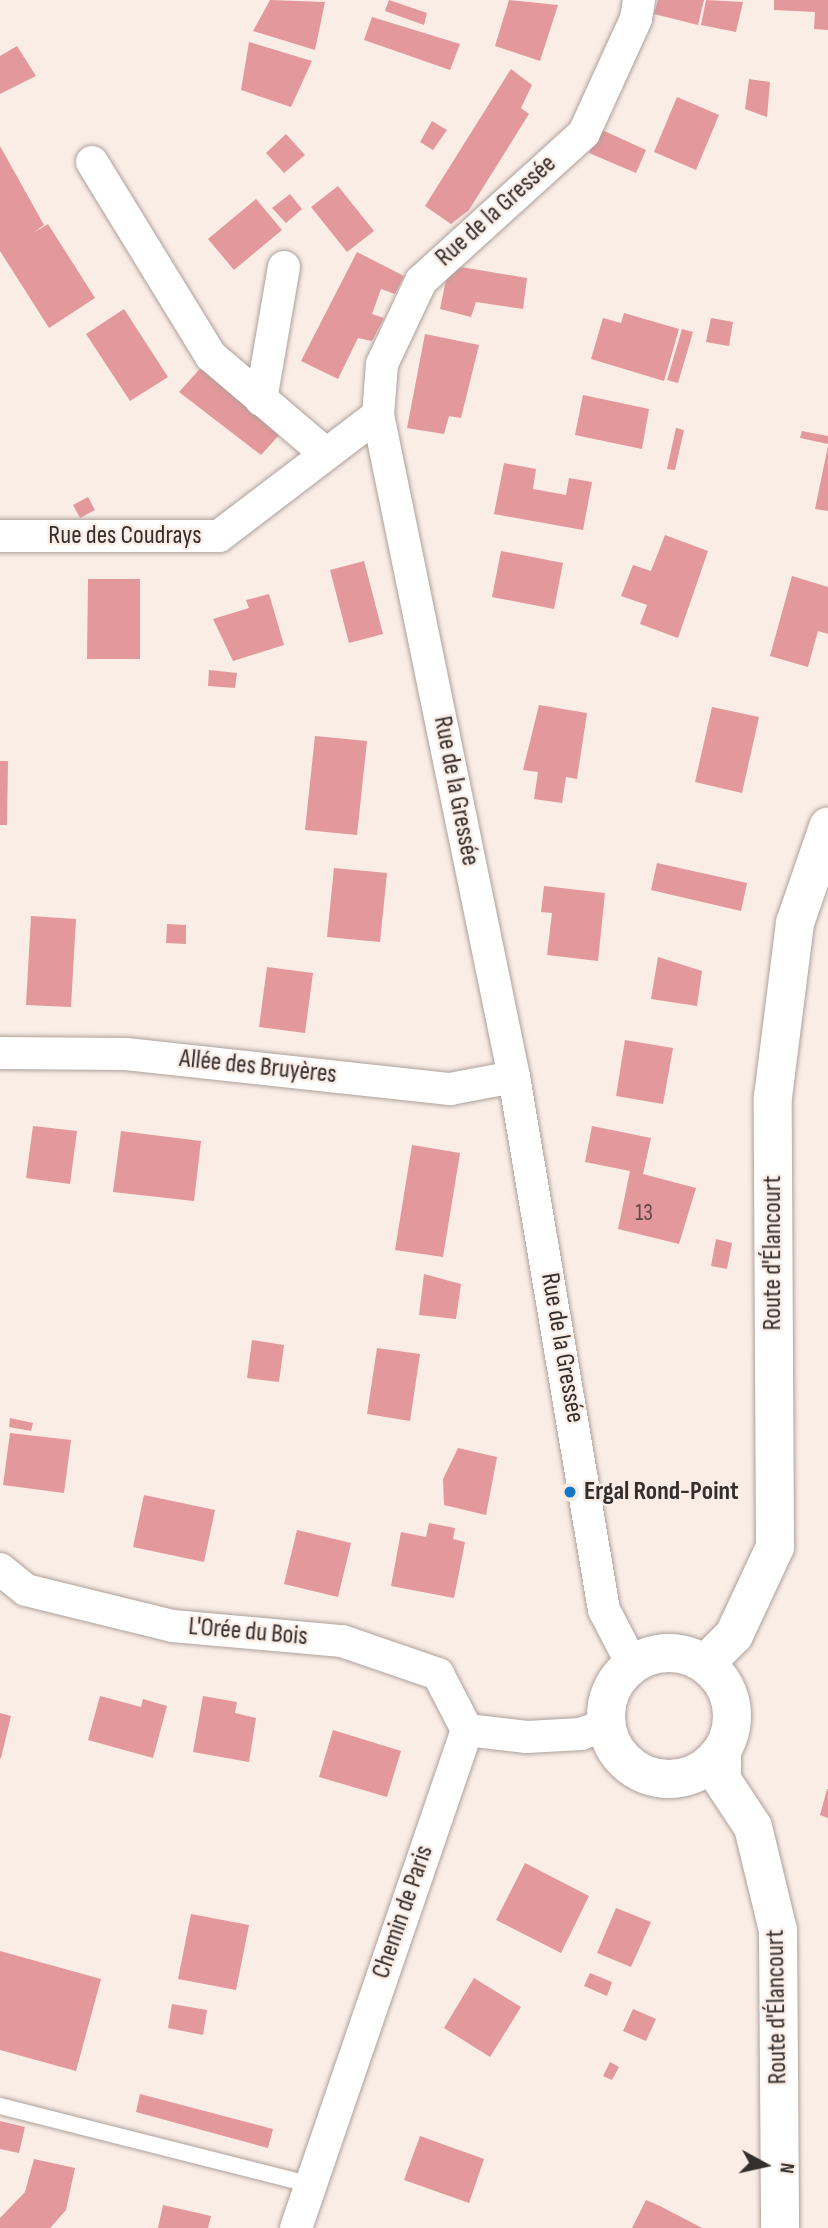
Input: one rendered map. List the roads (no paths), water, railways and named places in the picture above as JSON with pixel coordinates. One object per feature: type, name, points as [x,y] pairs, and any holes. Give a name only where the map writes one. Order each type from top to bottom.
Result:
[{"type":"street","name":"Rue de la Gressée","points":[[632,1664],[604,1610],[514,1077],[378,415],[382,364],[421,281],[584,133],[636,19],[639,0]]},
{"type":"street","points":[[92,162],[211,356],[325,453]]},
{"type":"street","points":[[261,400],[284,267]]},
{"type":"street","name":"Rue des Coudrays","points":[[0,536],[219,536],[378,415]]},
{"type":"street","name":"Route d'Élancourt","points":[[705,1664],[734,1635],[775,1547],[773,1097],[795,923],[828,827]]},
{"type":"street","name":"Allée des Bruyères","points":[[0,1053],[139,1055],[450,1089],[514,1077]]},
{"type":"street","name":"L'Orée du Bois","points":[[0,1569],[26,1590],[173,1626],[342,1640],[439,1675],[467,1730]]},
{"type":"street","points":[[664,1653],[705,1664],[730,1702],[722,1756],[691,1776],[661,1780],[626,1765],[605,1725],[607,1699],[632,1664],[664,1653]]},
{"type":"street","points":[[467,1730],[527,1737],[581,1734],[605,1725]]},
{"type":"street","name":"Chemin de Paris","points":[[296,2228],[467,1730]]},
{"type":"street","name":"Route d'Élancourt","points":[[722,1756],[722,1780],[753,1827],[778,1930],[780,2228]]},
{"type":"lane","points":[[0,2106],[309,2184]]},
{"type":"place","name":"Ergal Rond-Point","points":[[570,1492]]}]
